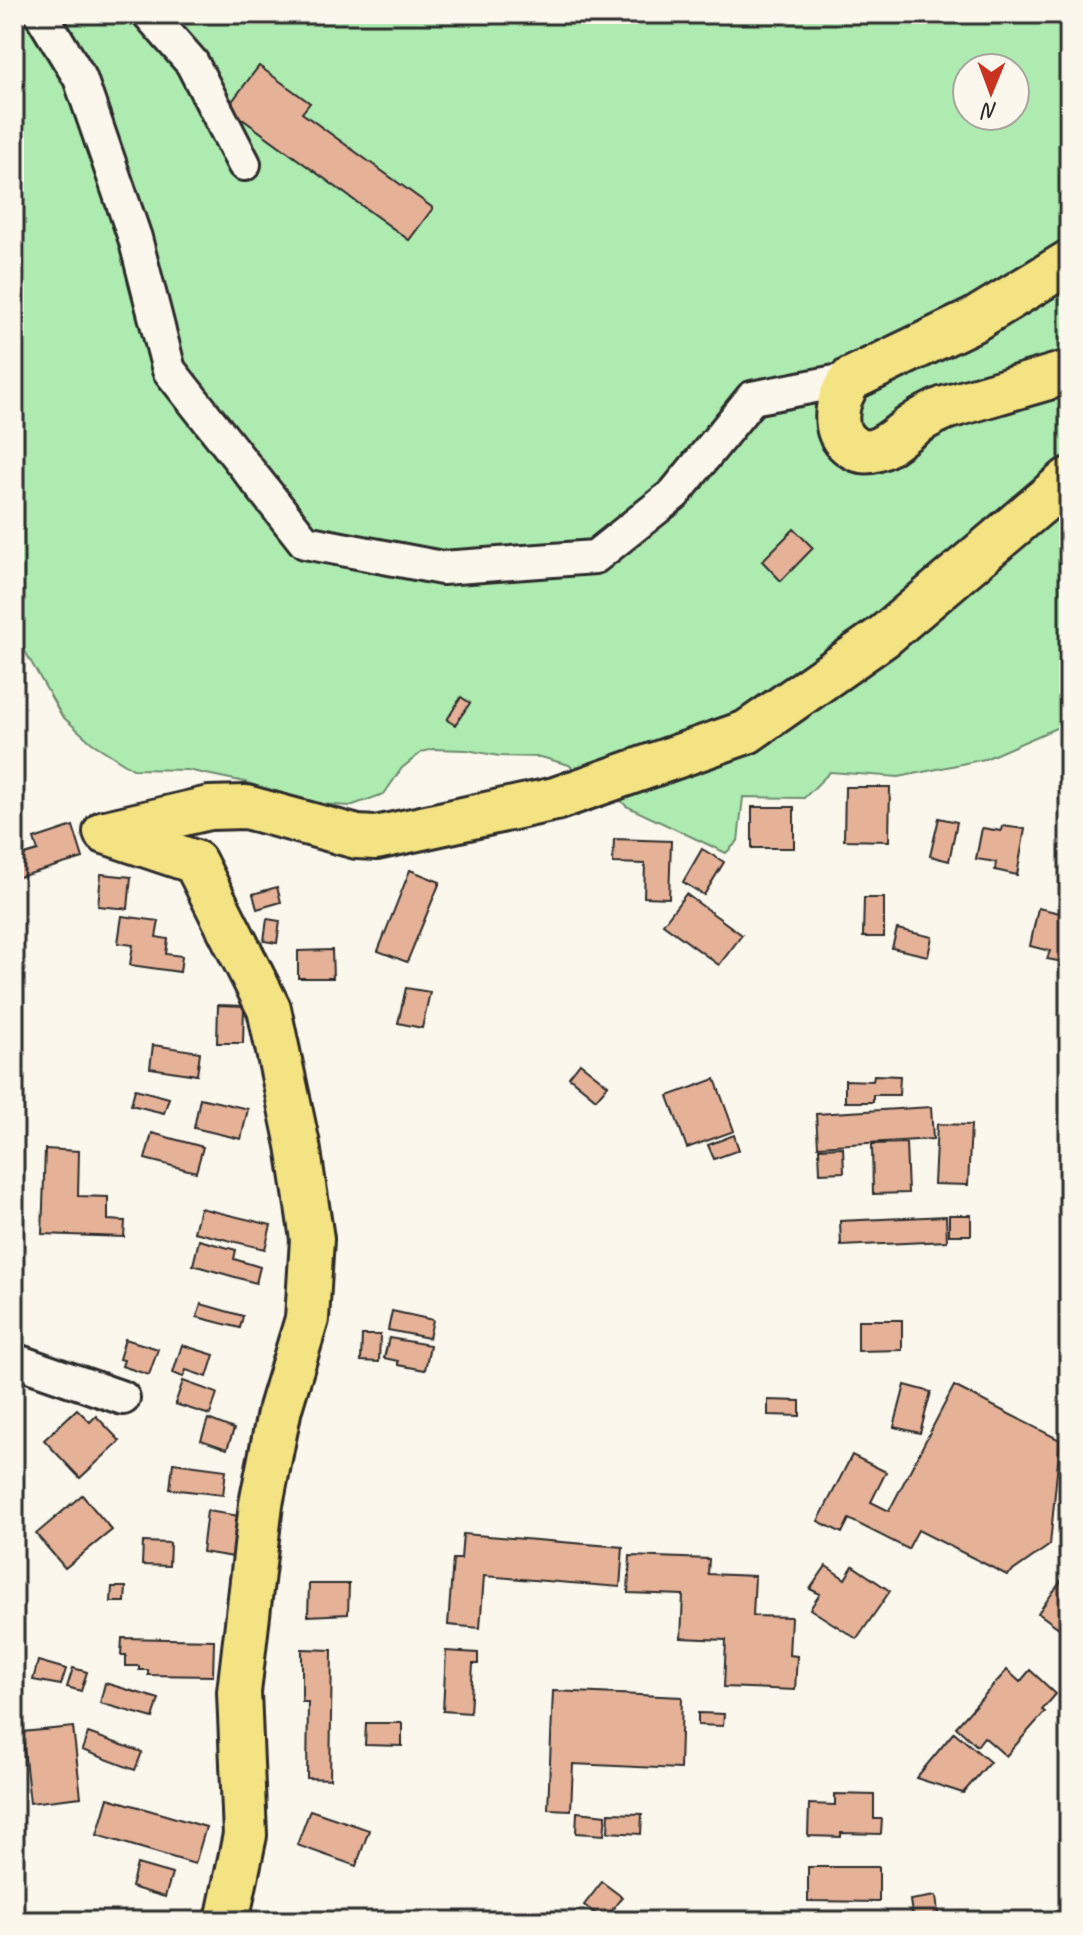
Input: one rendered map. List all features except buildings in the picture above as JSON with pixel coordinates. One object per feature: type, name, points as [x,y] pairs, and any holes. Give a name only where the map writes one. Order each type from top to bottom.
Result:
[{"type":"main road","points":[[1069,262],[974,320],[851,379],[838,404],[838,429],[848,444],[867,451],[885,446],[912,426],[945,408],[1069,372]]},
{"type":"main road","points":[[227,1921],[245,1835],[239,1692],[261,1504],[280,1408],[307,1319],[312,1239],[298,1145],[269,1009],[195,862],[105,832],[209,808],[246,807],[357,837],[376,838],[555,799],[732,738],[765,721],[884,636],[1069,479]]},
{"type":"street","points":[[41,14],[80,78],[135,238],[169,370],[305,542],[442,568],[595,557],[674,494],[752,398],[851,379]]},
{"type":"street","points":[[149,14],[192,63],[244,164]]},
{"type":"street","points":[[14,1360],[123,1398]]},
{"type":"green space","points":[[14,14],[1069,14],[1069,723],[1065,728],[1056,728],[985,759],[899,777],[830,772],[804,798],[743,797],[738,841],[726,853],[626,806],[608,787],[583,777],[569,765],[541,757],[433,749],[422,752],[402,768],[384,794],[350,806],[302,803],[245,782],[187,770],[133,769],[92,743],[62,716],[14,632]]}]
